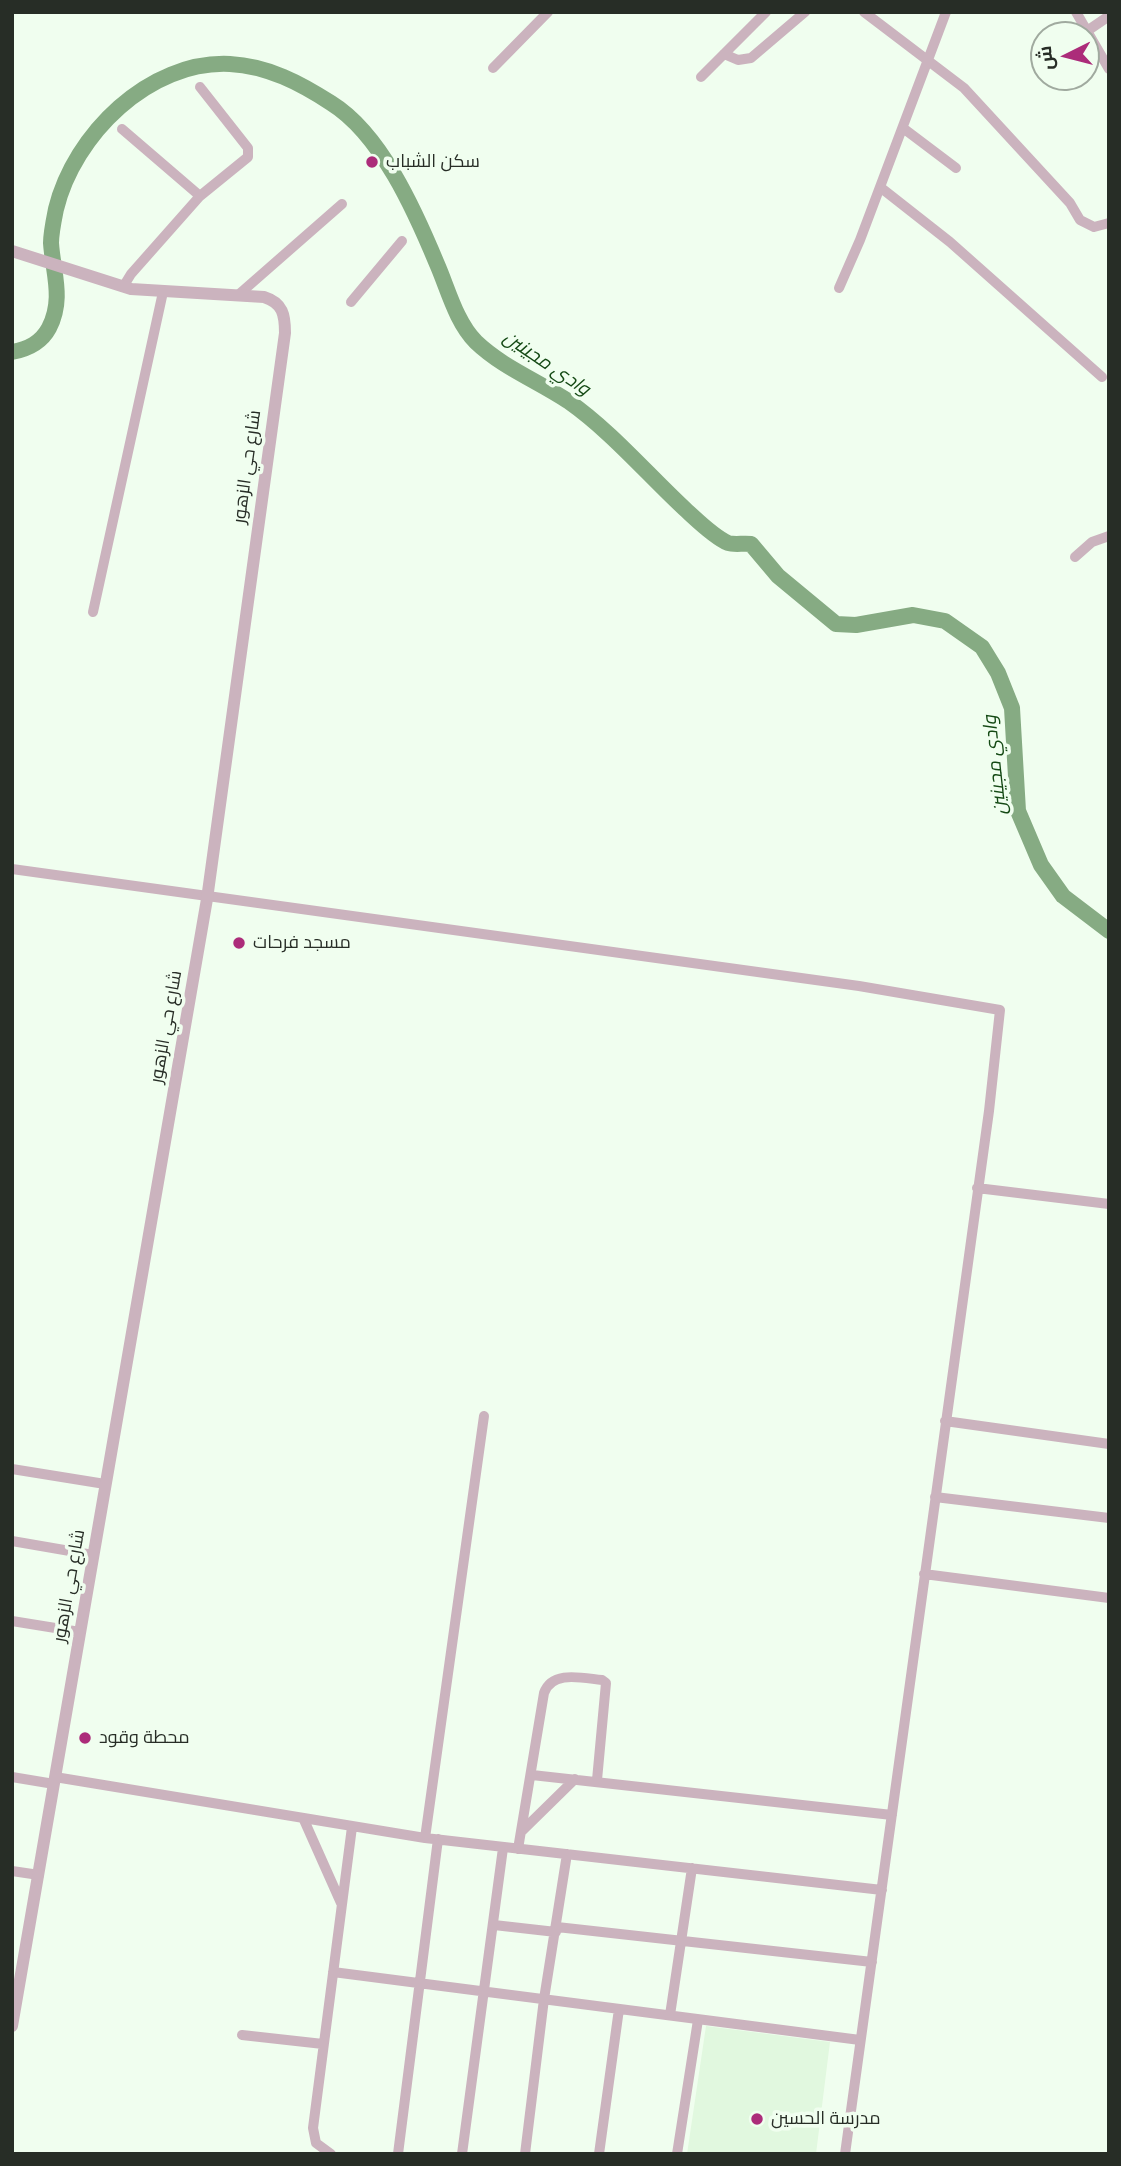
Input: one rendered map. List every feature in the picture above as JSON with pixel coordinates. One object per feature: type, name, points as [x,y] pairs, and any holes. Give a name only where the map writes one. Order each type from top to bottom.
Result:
[{"type":"street","points":[[493,68],[548,12]]},
{"type":"street","points":[[701,77],[766,12]]},
{"type":"street","points":[[724,54],[738,60],[751,58],[805,12]]},
{"type":"street","points":[[864,12],[972,97],[1070,202],[1080,220],[1094,227],[1109,223]]},
{"type":"street","points":[[839,288],[946,12]]},
{"type":"street","points":[[1100,53],[1109,69]]},
{"type":"street","points":[[123,287],[131,274],[200,196],[245,161],[249,153],[248,148],[200,87]]},
{"type":"street","points":[[903,128],[956,167]]},
{"type":"street","points":[[122,129],[200,196]]},
{"type":"street","points":[[880,187],[950,242],[1102,377]]},
{"type":"street","points":[[237,296],[342,204]]},
{"type":"street","points":[[351,302],[402,241]]},
{"type":"street","name":"شارع حي الزهور","points":[[12,251],[123,287],[163,292],[264,297],[276,301],[285,317],[285,333],[207,899],[55,1781],[38,1875],[19,1950],[12,2024]]},
{"type":"street","points":[[93,612],[163,292]]},
{"type":"street","points":[[1076,557],[1092,542],[1109,536]]},
{"type":"street","points":[[12,869],[207,899],[859,986],[1000,1010],[845,2154]]},
{"type":"street","points":[[977,1188],[1109,1204]]},
{"type":"street","points":[[425,1838],[484,1416]]},
{"type":"street","points":[[945,1421],[1109,1444]]},
{"type":"street","points":[[12,1469],[105,1483]]},
{"type":"street","points":[[935,1497],[1109,1518]]},
{"type":"street","points":[[12,1541],[93,1555]]},
{"type":"street","points":[[924,1574],[1109,1598]]},
{"type":"street","points":[[12,1620],[80,1632]]},
{"type":"street","points":[[518,1850],[546,1685],[557,1678],[602,1680],[606,1687],[597,1780]]},
{"type":"street","points":[[532,1774],[892,1815]]},
{"type":"street","points":[[12,1777],[55,1781],[425,1838],[882,1890]]},
{"type":"street","points":[[522,1832],[575,1779]]},
{"type":"street","points":[[304,1820],[341,1903]]},
{"type":"street","points":[[331,2154],[320,2148],[314,2137],[323,2044],[352,1827]]},
{"type":"street","points":[[398,2154],[438,1839]]},
{"type":"street","points":[[462,2154],[503,1848]]},
{"type":"street","points":[[525,2154],[544,1999],[566,1854]]},
{"type":"street","points":[[670,2015],[692,1868]]},
{"type":"street","points":[[12,1871],[38,1875]]},
{"type":"street","points":[[494,1925],[872,1962]]},
{"type":"street","points":[[333,1972],[860,2040]]},
{"type":"street","points":[[599,2154],[619,2009]]},
{"type":"street","points":[[677,2154],[698,2020]]},
{"type":"street","points":[[242,2035],[323,2044]]},
{"type":"shaded area","name":"مدرسة الحسين","points":[[706,2026],[830,2042],[816,2154],[687,2154]]},
{"type":"waterway","name":"وادي مجينين","points":[[12,352],[34,344],[49,328],[57,296],[51,243],[56,209],[65,181],[79,155],[119,107],[144,89],[171,75],[200,66],[244,65],[270,72],[307,89],[349,117],[381,154],[407,198],[458,315],[469,334],[486,351],[584,413],[706,528],[728,543],[751,544],[778,576],[836,624],[856,625],[913,615],[945,621],[982,647],[998,673],[1012,708],[1018,811],[1041,865],[1063,896],[1109,931]]},
{"type":"place","name":"سكن الشباب","points":[[372,162]]},
{"type":"place","name":"مسجد فرحات","points":[[239,943]]},
{"type":"place","name":"محطة وقود","points":[[85,1738]]},
{"type":"place","name":"مدرسة الحسين","points":[[757,2119]]}]
